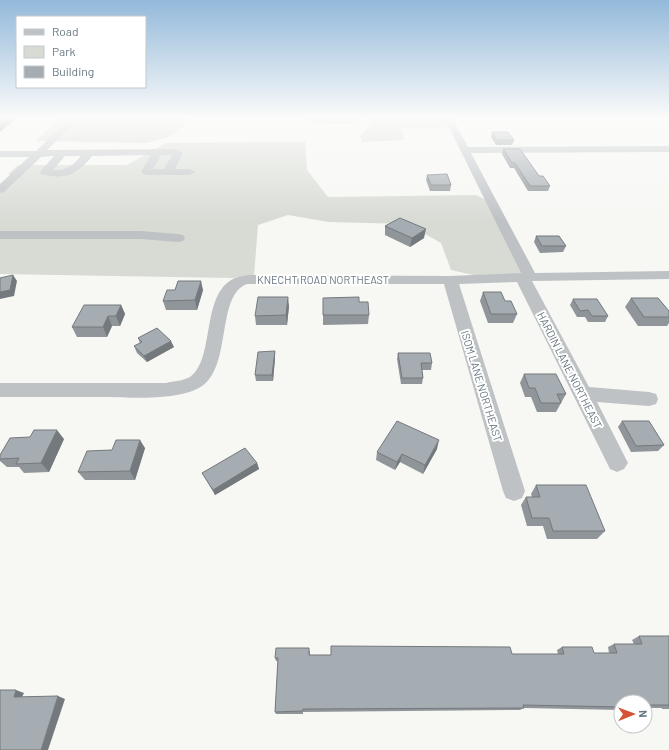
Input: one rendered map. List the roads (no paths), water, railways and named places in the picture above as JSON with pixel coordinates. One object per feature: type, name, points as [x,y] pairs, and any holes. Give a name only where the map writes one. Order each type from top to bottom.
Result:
[{"type":"street","points":[[63,153],[45,172],[64,173],[74,170],[90,152]]},
{"type":"street","points":[[0,154],[90,152],[178,153],[168,172]]},
{"type":"street","points":[[158,152],[146,172],[190,172]]},
{"type":"street","name":"HARDIN LANE NORTHEAST","points":[[466,152],[617,463]]},
{"type":"street","points":[[0,190],[38,153]]},
{"type":"street","points":[[0,235],[142,234],[178,238]]},
{"type":"street","name":"KNECHT ROAD NORTHEAST","points":[[0,390],[166,390],[199,380],[208,366],[225,296],[234,284],[249,279],[450,280],[526,277],[669,275]]},
{"type":"street","name":"ISOM LANE NORTHEAST","points":[[450,280],[514,492]]},
{"type":"street","points":[[583,394],[649,399]]}]
